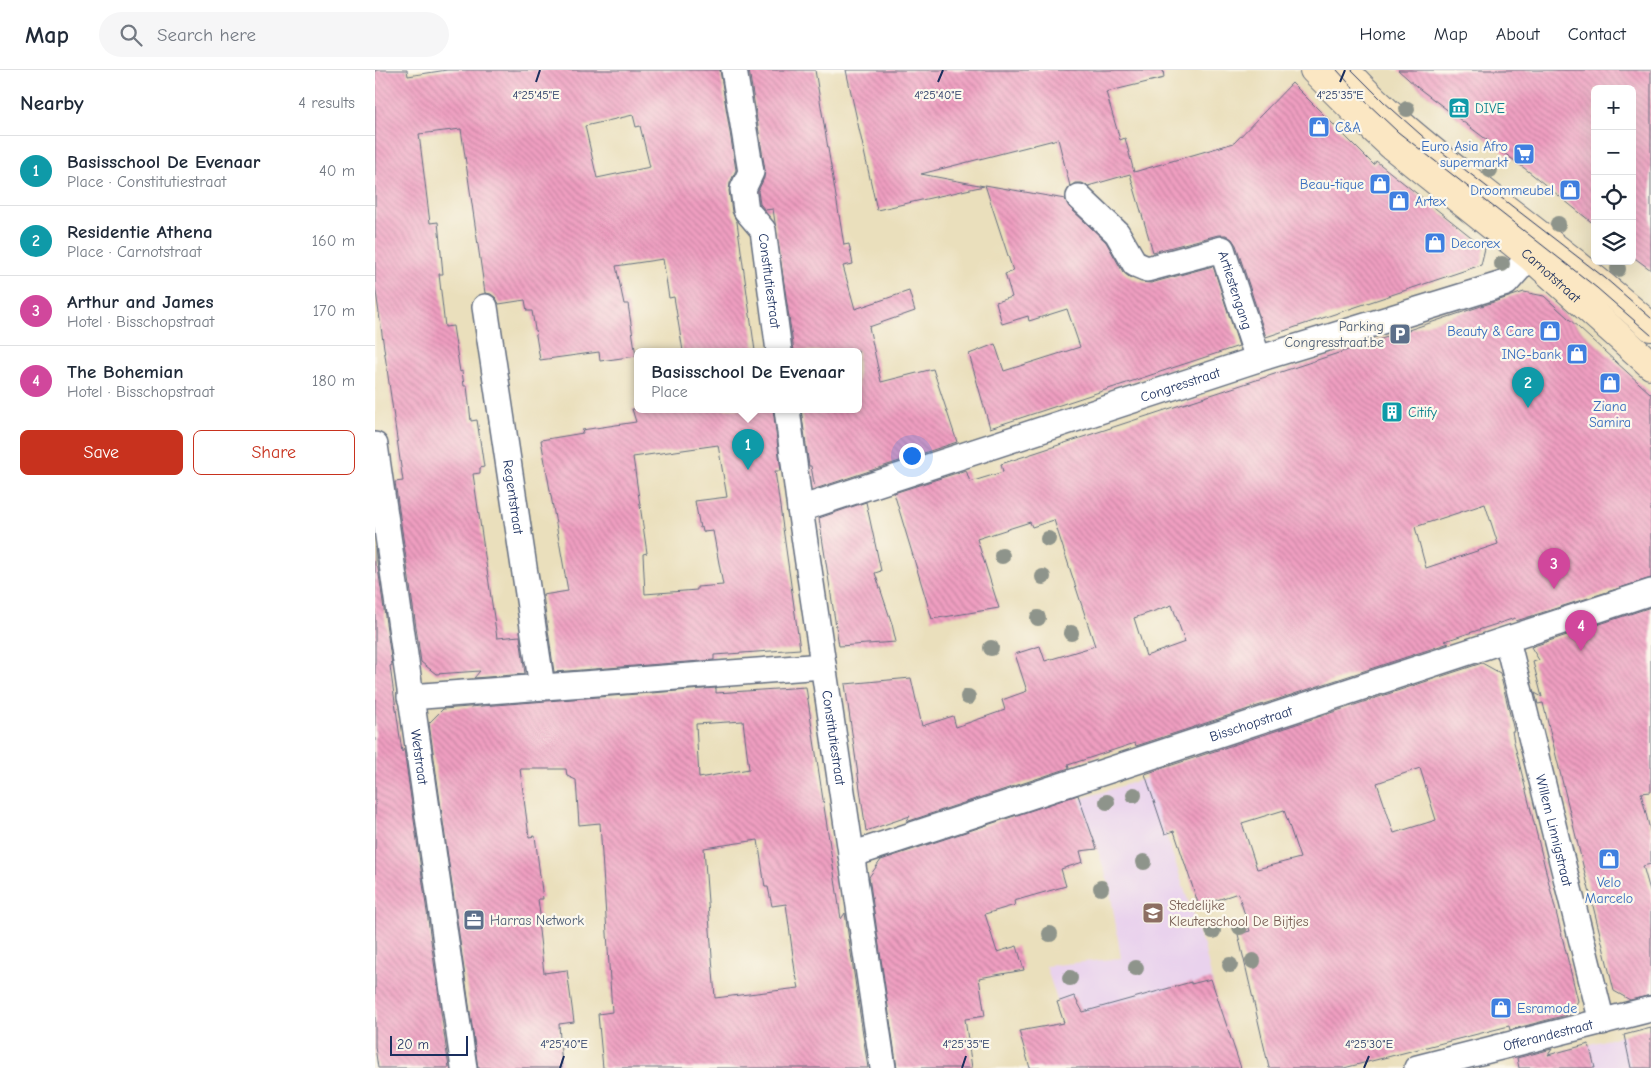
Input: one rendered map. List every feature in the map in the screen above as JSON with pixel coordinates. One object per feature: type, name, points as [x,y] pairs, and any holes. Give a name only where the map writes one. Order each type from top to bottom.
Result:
[{"type":"main road","name":"Carnotstraat","points":[[1314,70],[1359,116],[1391,145],[1541,250],[1615,294],[1651,327]]},
{"type":"main road","name":"Carnotstraat","points":[[1345,70],[1385,111],[1541,250],[1651,365]]},
{"type":"street","name":"Constitutiestraat","points":[[734,70],[751,172],[743,189],[746,210],[763,230],[779,348]]},
{"type":"street","name":"Artiestengang","points":[[1079,197],[1117,233],[1135,264],[1147,269],[1221,249],[1258,360]]},
{"type":"street","name":"Congresstraat","points":[[800,509],[1258,360],[1506,283],[1541,250]]},
{"type":"street","name":"Regentstraat","points":[[485,307],[543,687]]},
{"type":"street","name":"Constitutiestraat","points":[[788,413],[883,1068]]},
{"type":"street","name":"Wetstraat","points":[[375,445],[464,1068]]},
{"type":"street","name":"Bisschopstraat","points":[[851,855],[1651,592]]},
{"type":"street","name":"Willem Linnigstraat","points":[[1507,640],[1602,1022]]},
{"type":"street","points":[[410,697],[823,666]]},
{"type":"street","name":"Offerandestraat","points":[[1417,1068],[1481,1060],[1602,1022],[1651,1009]]},
{"type":"shaded area","name":"Stedelijke Kleuterschool De Bijtjes","points":[[1147,778],[1203,942],[1233,1068],[1079,1068],[1046,966],[1121,958],[1109,884],[1080,799]]},
{"type":"shaded area","points":[[1624,1035],[1633,1068],[1519,1068],[1518,1063]]},
{"type":"building","points":[[375,70],[407,70],[408,76],[447,70],[720,70],[736,170],[730,183],[729,191],[732,212],[737,222],[755,348],[682,348],[674,297],[669,298],[663,259],[616,266],[624,304],[628,304],[635,348],[634,356],[600,361],[599,352],[540,360],[532,311],[527,311],[525,300],[499,304],[491,294],[485,293],[461,129],[419,134],[430,223],[438,222],[443,274],[439,274],[445,327],[453,326],[460,372],[462,371],[464,386],[467,386],[471,421],[477,420],[484,467],[480,468],[480,473],[473,474],[497,638],[520,636],[525,674],[474,678],[480,671],[436,674],[421,662],[395,482],[403,481],[375,285]],"holes":[[[633,115],[636,127],[640,126],[650,167],[597,178],[585,126]]]},
{"type":"building","points":[[749,70],[815,70],[844,245],[849,244],[853,264],[843,266],[855,309],[909,291],[915,311],[869,327],[881,382],[933,369],[957,442],[815,489],[811,466],[809,466],[802,413],[862,413],[862,348],[794,348],[773,209],[765,210],[760,204],[758,191],[764,178],[765,170]]},
{"type":"building","points":[[846,70],[1163,70],[1164,78],[1106,92],[1120,140],[1125,138],[1134,172],[1234,143],[1292,83],[1374,165],[1376,161],[1485,248],[1481,265],[1266,337],[1236,245],[1232,239],[1226,235],[1218,235],[1153,252],[1130,174],[1088,186],[1082,183],[1075,183],[1070,186],[1058,139],[921,174],[984,186],[877,210]]},
{"type":"building","points":[[1398,70],[1651,70],[1651,270],[1636,259],[1636,85],[1591,85],[1591,222],[1528,171],[1417,87]]},
{"type":"building","points":[[985,185],[1065,199],[1069,207],[1106,242],[1123,272],[1141,282],[1151,283],[1213,266],[1239,346],[990,428],[969,354],[995,344],[1004,371],[1080,347],[1067,309],[1029,321],[1028,316],[1002,324],[996,302],[1012,297],[1005,274],[1013,271]]},
{"type":"building","points":[[1524,292],[1544,296],[1651,394],[1651,578],[1516,621],[1515,618],[1445,641],[1449,643],[1136,746],[1135,743],[1068,765],[1069,768],[906,822],[910,816],[866,831],[845,684],[911,678],[922,726],[953,716],[956,727],[1005,710],[1002,700],[1027,691],[1015,654],[1040,646],[1045,661],[1095,646],[1054,520],[1032,527],[1030,522],[977,539],[999,608],[932,619],[894,493],[966,470],[970,482],[1003,472],[1001,464]],"holes":[[[1485,504],[1498,544],[1426,568],[1415,527]],[[1172,605],[1185,642],[1146,656],[1134,618]]]},
{"type":"building","points":[[632,409],[634,409],[634,413],[774,413],[781,471],[775,471],[800,649],[714,655],[714,660],[554,672],[543,595],[568,591],[541,440],[583,433],[582,430],[636,422]],"holes":[[[718,445],[727,497],[695,501],[700,528],[702,527],[703,532],[713,531],[723,585],[697,587],[697,590],[645,594],[643,554],[647,553],[633,457]]]},
{"type":"building","points":[[866,502],[881,571],[875,573],[896,642],[839,646],[819,518]]},
{"type":"building","points":[[375,547],[402,752],[404,749],[449,1068],[378,1068],[375,1047]]},
{"type":"building","points":[[1651,607],[1651,792],[1641,793],[1651,834],[1651,864],[1643,866],[1651,894],[1651,995],[1630,1000],[1614,991],[1543,703],[1538,704],[1535,693],[1542,697],[1533,662],[1539,660],[1531,647]]},
{"type":"building","points":[[1482,663],[1500,673],[1514,731],[1512,731],[1514,742],[1578,1001],[1570,1014],[1510,1030],[1509,1026],[1344,1068],[1269,1068],[1238,934],[1250,931],[1238,893],[1199,906],[1174,831],[1165,834],[1145,774]],"holes":[[[1420,768],[1436,820],[1394,833],[1377,783]],[[1284,810],[1300,858],[1257,869],[1242,823]]]},
{"type":"building","points":[[806,687],[841,919],[845,913],[868,1068],[603,1068],[598,1014],[612,1012],[600,823],[579,825],[576,780],[567,776],[566,769],[520,769],[529,837],[535,836],[543,899],[538,899],[541,922],[538,922],[544,973],[567,970],[574,1022],[559,1024],[562,1068],[478,1068],[429,723],[443,709],[716,688],[716,693]],"holes":[[[743,721],[749,769],[699,778],[696,724]],[[758,840],[765,887],[768,887],[772,906],[786,904],[799,988],[715,998],[704,848]]]},
{"type":"building","points":[[1078,795],[1097,849],[1080,851],[1083,862],[1061,869],[1066,886],[1014,901],[1015,905],[985,914],[997,952],[1017,946],[1024,970],[979,978],[985,1016],[965,1019],[972,1068],[897,1068],[869,877],[881,860]]},
{"type":"building","points":[[1211,979],[1241,1068],[1030,1068],[1019,1031],[1064,1023],[1057,1002],[1074,996],[1083,1012],[1191,982],[1191,984]]},
{"type":"building","points":[[1651,1028],[1651,1068],[1631,1068],[1624,1035]]},
{"type":"building","points":[[1589,1044],[1595,1068],[1519,1068],[1517,1058],[1552,1049],[1548,1055]]},
{"type":"tram line","points":[[1337,70],[1364,100],[1398,132],[1597,288],[1651,335]]},
{"type":"tram line","points":[[1352,70],[1384,102],[1429,142],[1605,278],[1651,318]]},
{"type":"place","name":"DIVE","points":[[1459,108]]},
{"type":"place","name":"C&A","points":[[1319,127]]},
{"type":"place","name":"Euro Asia Afro supermarkt","points":[[1524,154]]},
{"type":"place","name":"Beau-tique","points":[[1380,184]]},
{"type":"place","name":"Droommeubel","points":[[1570,190]]},
{"type":"place","name":"Artex","points":[[1399,201]]},
{"type":"place","name":"Decorex","points":[[1435,243]]},
{"type":"place","name":"Beauty & Care","points":[[1550,331]]},
{"type":"place","name":"Parking Congresstraat.be","points":[[1400,334]]},
{"type":"place","name":"ING-bank","points":[[1577,354]]},
{"type":"place","name":"Ziana Samira","points":[[1610,383]]},
{"type":"place","name":"Residentie Athena","points":[[1528,408]]},
{"type":"place","name":"Citify","points":[[1392,412]]},
{"type":"place","name":"Basisschool De Evenaar","points":[[748,470]]},
{"type":"place","name":"Arthur and James","points":[[1554,589]]},
{"type":"place","name":"The Bohemian","points":[[1581,651]]},
{"type":"place","name":"Velo Marcelo","points":[[1609,859]]},
{"type":"place","name":"Stedelijke Kleuterschool De Bijtjes","points":[[1153,913]]},
{"type":"place","name":"Harras Network","points":[[474,920]]},
{"type":"place","name":"Esramode","points":[[1501,1008]]}]
